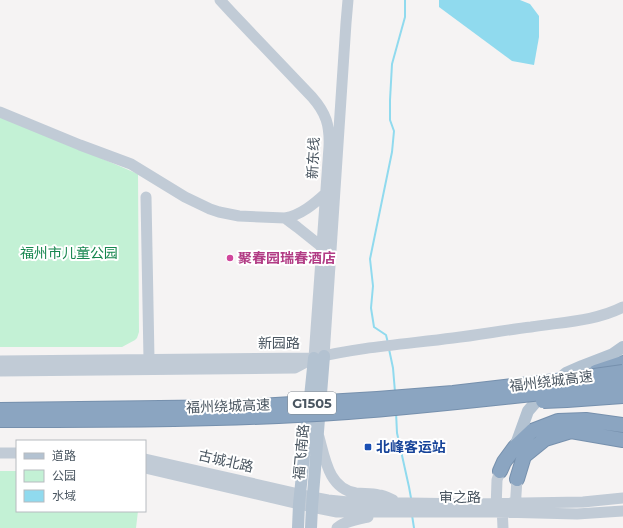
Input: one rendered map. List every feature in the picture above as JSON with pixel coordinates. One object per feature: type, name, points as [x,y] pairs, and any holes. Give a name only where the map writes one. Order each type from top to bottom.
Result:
[{"type":"highway","points":[[572,379],[623,363]]},
{"type":"highway","name":"福州绕城高速","points":[[0,410],[240,407],[377,399],[453,393],[572,379],[623,370]]},
{"type":"highway","name":"福州绕城高速","points":[[0,420],[112,420],[241,417],[341,412],[439,405],[623,384]]},
{"type":"highway","points":[[439,405],[567,400],[623,396]]},
{"type":"highway","points":[[500,471],[504,462],[516,447],[532,431],[558,421],[586,420],[623,425]]},
{"type":"highway","points":[[517,480],[524,456],[545,439],[571,431],[623,441]]},
{"type":"main road","name":"新东线","points":[[220,0],[312,97],[323,111],[327,122],[329,136],[330,190],[322,247],[319,357]]},
{"type":"main road","name":"新东线","points":[[319,357],[330,190],[348,0]]},
{"type":"main road","points":[[0,112],[131,164],[184,197],[210,210],[239,216],[292,217],[330,190]]},
{"type":"main road","points":[[146,197],[149,359]]},
{"type":"main road","points":[[285,218],[322,247]]},
{"type":"main road","points":[[319,357],[343,351],[376,346],[453,338],[574,321],[605,315],[623,307]]},
{"type":"main road","points":[[516,447],[528,412],[548,388],[566,373],[613,354],[623,347]]},
{"type":"main road","name":"新园路","points":[[0,360],[319,357]]},
{"type":"main road","name":"新园路","points":[[0,371],[295,368],[319,357]]},
{"type":"main road","name":"福飞南路","points":[[311,528],[318,432],[319,357]]},
{"type":"main road","name":"福飞南路","points":[[298,528],[299,499],[319,357]]},
{"type":"main road","points":[[318,432],[328,471],[341,487],[350,492],[380,495],[400,507]]},
{"type":"main road","points":[[0,446],[16,446]]},
{"type":"main road","points":[[0,453],[16,453]]},
{"type":"main road","name":"古城北路","points":[[146,459],[299,499]]},
{"type":"main road","name":"古城北路","points":[[146,468],[299,499]]},
{"type":"main road","points":[[500,471],[497,480],[499,508],[503,528]]},
{"type":"main road","points":[[515,508],[517,480]]},
{"type":"main road","name":"审之路","points":[[299,499],[312,502],[328,510],[345,512],[400,507],[515,508],[623,498]]},
{"type":"main road","points":[[337,528],[340,525],[358,518],[400,507]]},
{"type":"main road","name":"审之路","points":[[515,508],[577,514],[623,511]]},
{"type":"green space","name":"福州市儿童公园","points":[[0,115],[138,174],[139,332],[135,340],[122,347],[0,347]]},
{"type":"green space","points":[[0,471],[16,471],[16,512],[138,512],[136,528],[0,528]]},
{"type":"water","points":[[439,0],[520,0],[530,4],[539,16],[539,37],[534,65],[512,61],[439,7]]},
{"type":"waterway","points":[[388,343],[386,335],[374,327],[371,308],[373,286],[370,259],[392,152],[394,131],[390,120],[392,64],[405,17],[405,0]]},
{"type":"waterway","points":[[389,349],[393,368],[395,392]]},
{"type":"waterway","points":[[396,412],[397,433],[411,498]]},
{"type":"waterway","points":[[412,515],[414,528]]},
{"type":"place","name":"聚春园瑞春酒店","points":[[230,258]]},
{"type":"place","name":"北峰客运站","points":[[368,447]]}]
